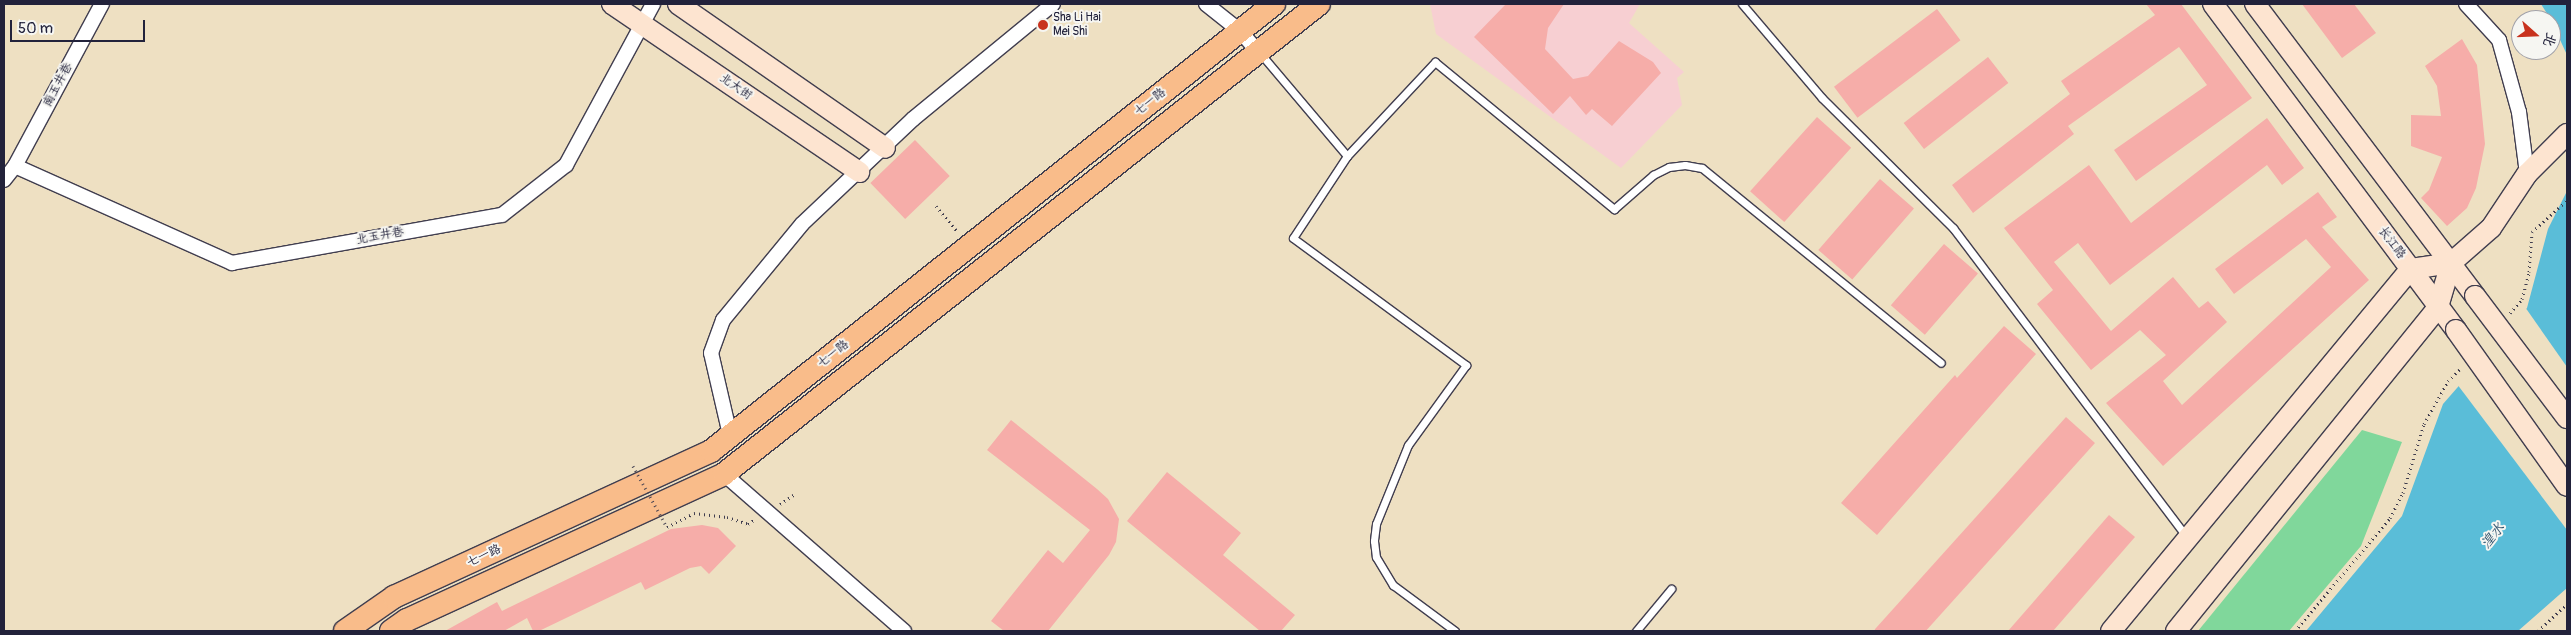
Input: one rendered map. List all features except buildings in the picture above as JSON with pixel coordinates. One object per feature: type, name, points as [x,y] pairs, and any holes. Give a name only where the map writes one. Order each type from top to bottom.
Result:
[{"type":"main road","name":"北大街","points":[[612,4],[641,21],[859,172]]},
{"type":"main road","points":[[678,4],[885,148]]},
{"type":"main road","name":"七一路","points":[[345,631],[394,597],[711,451],[1274,4]]},
{"type":"main road","name":"七一路","points":[[391,631],[407,620],[724,474],[1319,4]]},
{"type":"main road","name":"长江路","points":[[2213,4],[2456,330],[2567,486]]},
{"type":"main road","points":[[2255,4],[2567,418]]},
{"type":"main road","points":[[2176,631],[2438,307],[2451,263],[2490,228],[2527,174],[2567,134]]},
{"type":"main road","points":[[2111,631],[2189,540],[2411,269],[2451,263]]},
{"type":"street","name":"南玉井巷","points":[[4,180],[15,166],[102,4]]},
{"type":"street","name":"北玉井巷","points":[[15,166],[232,263],[502,215],[566,164],[641,21],[653,4]]},
{"type":"street","points":[[730,435],[711,353],[723,320],[802,224],[885,148],[913,119],[1054,4]]},
{"type":"street","points":[[1206,4],[1240,31],[1258,52]]},
{"type":"street","points":[[2466,4],[2499,40],[2519,112],[2527,174]]},
{"type":"street","points":[[724,474],[904,631]]},
{"type":"lane","points":[[1742,4],[1822,98],[1952,228],[2189,540]]},
{"type":"lane","points":[[1258,52],[1347,156]]},
{"type":"lane","points":[[1455,631],[1393,585],[1376,557],[1374,541],[1376,524],[1408,445],[1466,365],[1293,238],[1347,156],[1434,62],[1614,210],[1653,175],[1668,167],[1685,165],[1702,168],[1941,363]]},
{"type":"lane","points":[[1636,631],[1671,590]]},
{"type":"path","points":[[2504,320],[2522,299],[2529,272],[2532,232],[2567,200]]},
{"type":"path","points":[[936,206],[970,246]]},
{"type":"path","points":[[2294,631],[2390,518],[2403,493],[2424,424],[2448,381],[2467,360]]},
{"type":"path","points":[[633,466],[667,527],[694,513],[728,517],[748,524],[795,494]]},
{"type":"path","points":[[2538,631],[2567,604]]},
{"type":"shaded area","points":[[1430,4],[1640,4],[1629,23],[1684,72],[1677,78],[1682,105],[1621,168],[1436,34]]},
{"type":"green space","points":[[2362,430],[2402,442],[2361,546],[2289,631],[2198,631]]},
{"type":"water","points":[[2541,4],[2567,4],[2567,55],[2561,42],[2561,10],[2545,10]]},
{"type":"water","name":"湟水","points":[[2567,191],[2567,588],[2518,631],[2306,631],[2402,516],[2443,404],[2527,308],[2548,229]]},
{"type":"pier","points":[[2525,307],[2567,367],[2567,530],[2457,384]]},
{"type":"place","name":"Sha Li Hai Mei Shi","points":[[1043,25]]}]
